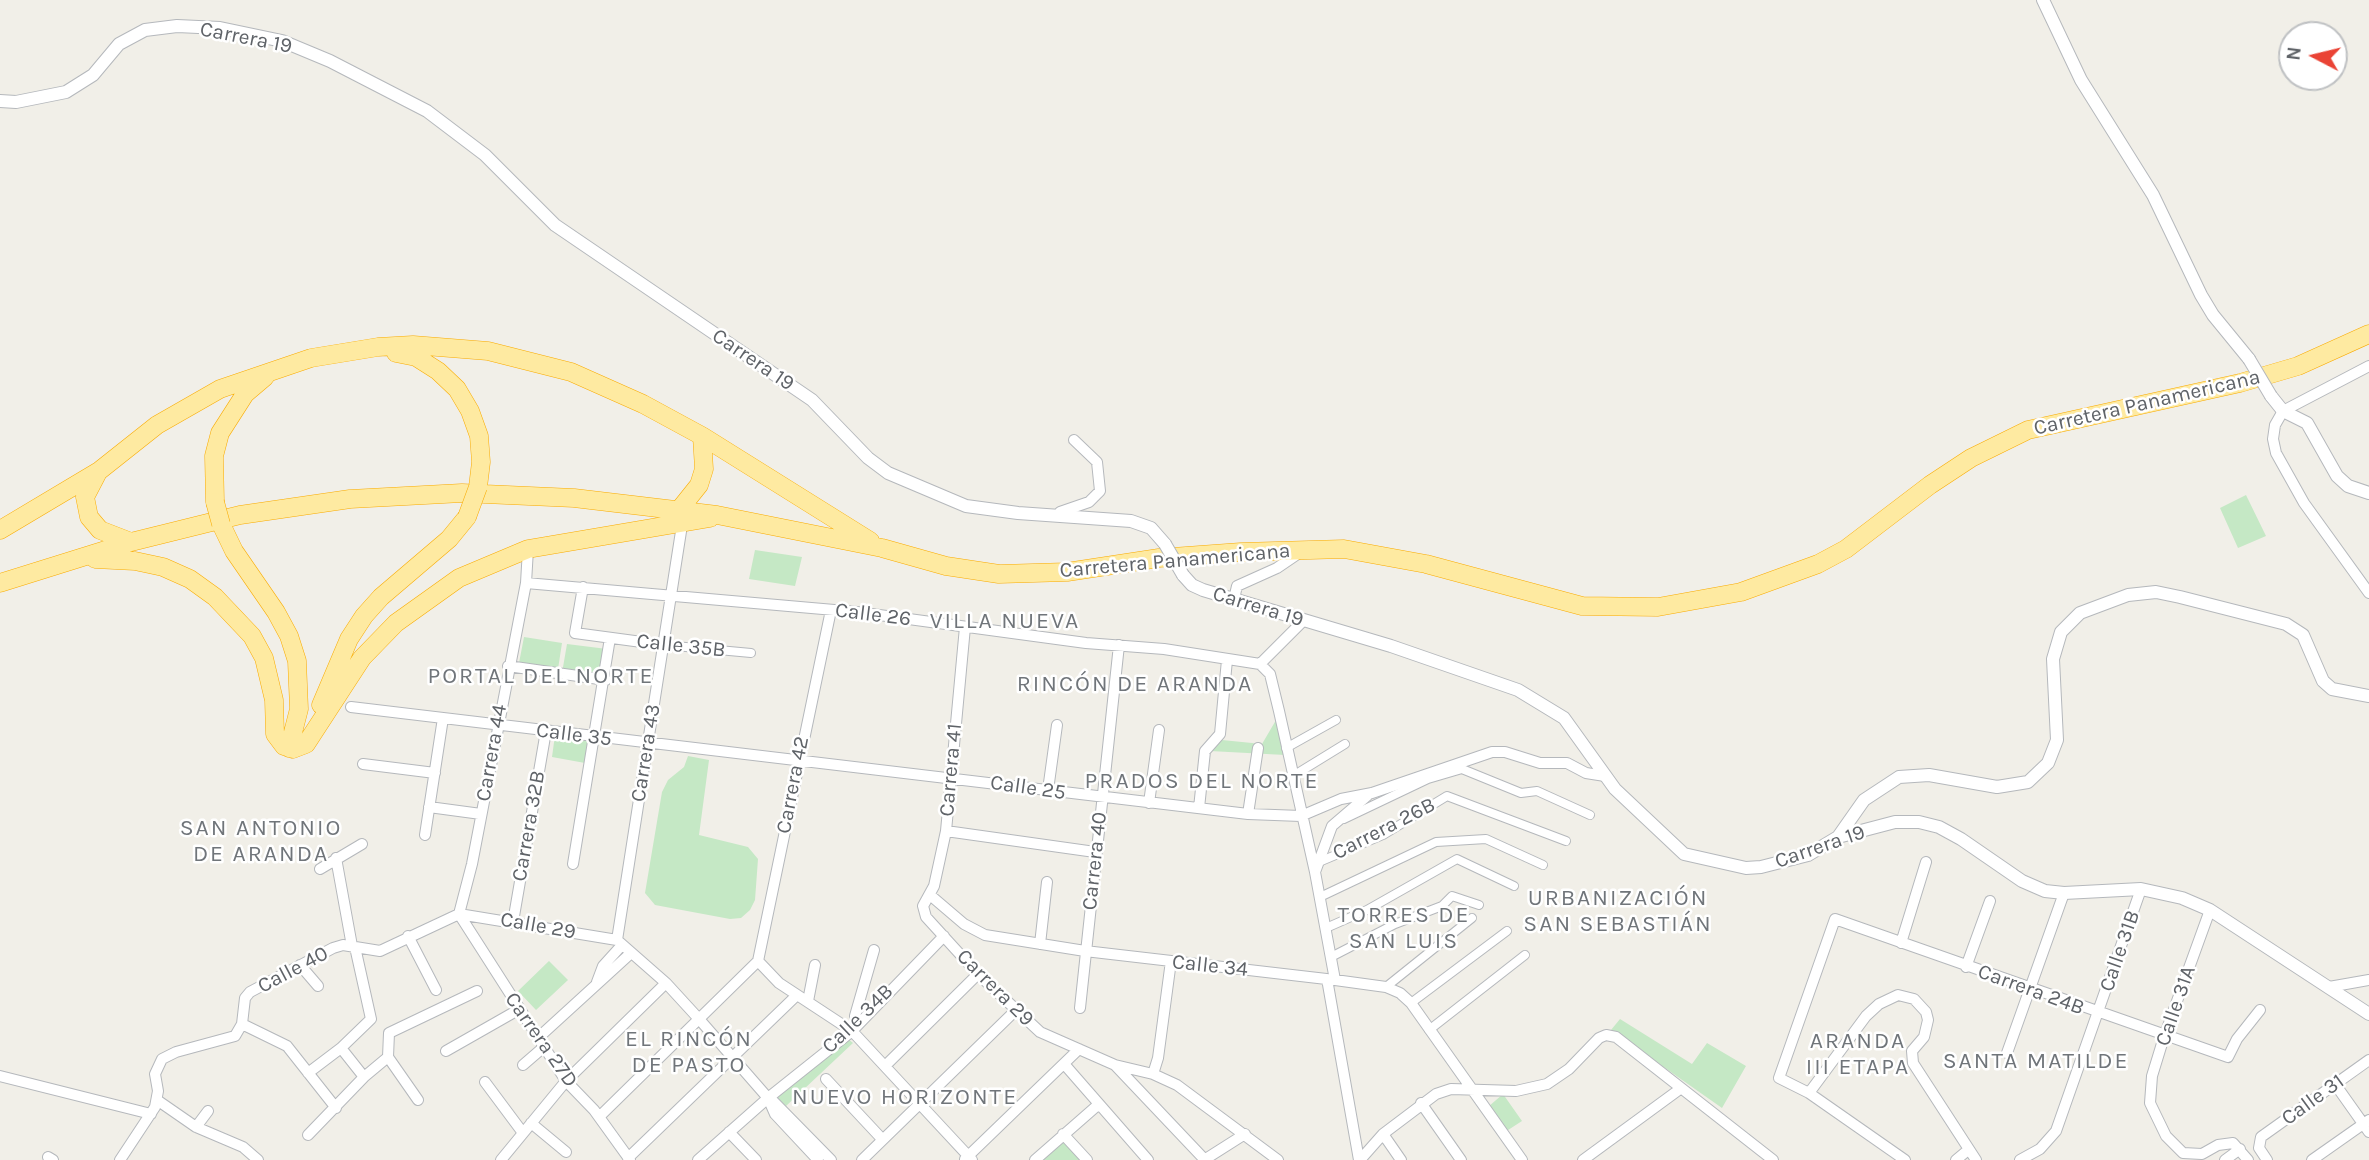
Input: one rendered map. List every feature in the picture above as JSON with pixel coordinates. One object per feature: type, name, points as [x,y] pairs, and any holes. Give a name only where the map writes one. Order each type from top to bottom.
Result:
[{"type":"highway","name":"Carretera Panamericana","points":[[0,583],[131,542],[295,506],[406,495],[518,494],[680,518],[717,515],[882,548],[946,566],[999,574],[1067,572],[1159,558],[1344,549],[1381,554],[1582,606],[1629,608],[1704,600],[1767,584],[1818,564],[1846,549],[1961,465],[1994,445],[2028,430],[2241,383],[2298,366],[2369,334]]},
{"type":"highway","name":"Carretera Panamericana","points":[[0,530],[99,471],[158,425],[220,389],[283,365],[340,352],[378,347],[442,346],[530,359],[571,372],[643,404],[702,436],[882,548]]},
{"type":"highway","points":[[297,746],[364,616],[381,597],[449,539],[467,517],[478,487],[481,462],[475,423],[457,389],[438,371],[416,357],[340,352]]},
{"type":"highway","points":[[283,365],[245,394],[220,433],[214,456],[215,502],[221,524],[234,551],[282,624],[297,661],[297,746]]},
{"type":"highway","points":[[297,746],[362,658],[396,623],[459,578],[528,550],[680,518],[702,477],[705,452],[702,436]]},
{"type":"highway","points":[[99,471],[89,485],[85,497],[89,517],[100,530],[131,542]]},
{"type":"highway","points":[[64,563],[113,559],[163,567],[190,579],[215,597],[252,636],[264,657],[274,700],[275,734],[279,741],[297,746]]},
{"type":"street","points":[[2043,0],[2087,90],[2153,195],[2213,315],[2249,359],[2283,411],[2307,423],[2337,476],[2348,486],[2369,493]]},
{"type":"street","name":"Carrera 19","points":[[0,101],[16,102],[66,92],[93,75],[119,44],[145,30],[177,26],[220,28],[282,41],[330,61],[427,111],[485,155],[555,225],[812,400],[868,458],[888,473],[966,506],[1038,515],[1131,521],[1150,528],[1165,544],[1192,584],[1234,600],[1391,646],[1518,690],[1564,718],[1605,776],[1651,825],[1684,853],[1746,868],[1787,863],[1808,855],[1838,837],[1895,822],[1919,822],[1939,827],[1961,839],[2034,887],[2064,893],[2141,889],[2182,898],[2210,910],[2369,1014]]},
{"type":"street","points":[[2369,366],[2283,411],[2275,425],[2276,453],[2332,545],[2369,593]]},
{"type":"street","points":[[1038,515],[1070,511],[1089,502],[1100,491],[1097,462],[1074,440]]},
{"type":"street","name":"Carrera 43","points":[[623,946],[648,744],[672,596],[680,518]]},
{"type":"street","points":[[1234,600],[1237,586],[1276,568],[1305,549]]},
{"type":"street","name":"Carrera 44","points":[[459,914],[526,583],[528,550]]},
{"type":"street","name":"Calle 26","points":[[526,583],[831,610],[1260,664]]},
{"type":"street","name":"Calle 35B","points":[[583,587],[575,633],[751,653]]},
{"type":"street","points":[[1838,837],[1864,800],[1899,777],[1929,775],[1997,786],[2028,782],[2048,763],[2057,740],[2053,659],[2061,632],[2080,613],[2128,595],[2156,593],[2180,597],[2286,624],[2303,635],[2323,681],[2332,689],[2369,695]]},
{"type":"street","name":"Carrera 42","points":[[758,961],[797,762],[831,610]]},
{"type":"street","points":[[1303,621],[1260,664],[1270,674],[1301,816],[1317,867],[1359,1160]]},
{"type":"street","name":"Carrera 41","points":[[923,911],[930,895],[946,831],[949,776],[965,627]]},
{"type":"street","points":[[573,864],[606,680],[610,638]]},
{"type":"street","name":"Carrera 40","points":[[1085,951],[1119,645]]},
{"type":"street","points":[[1199,808],[1205,751],[1220,734],[1227,660]]},
{"type":"street","points":[[508,666],[606,680]]},
{"type":"street","name":"Calle 35","points":[[351,707],[797,762]]},
{"type":"street","points":[[425,835],[443,719]]},
{"type":"street","points":[[1286,748],[1336,720]]},
{"type":"street","points":[[1048,790],[1057,724]]},
{"type":"street","points":[[1149,803],[1159,730]]},
{"type":"street","name":"Carrera 32B","points":[[513,922],[545,731]]},
{"type":"street","points":[[1293,776],[1345,744]]},
{"type":"street","points":[[1248,814],[1258,748]]},
{"type":"street","points":[[1301,816],[1341,799],[1372,793],[1492,752],[1505,752],[1540,764],[1567,763],[1586,773],[1605,776]]},
{"type":"street","name":"Calle 25","points":[[797,762],[949,776],[1102,798],[1248,814],[1301,816]]},
{"type":"street","points":[[363,764],[435,773]]},
{"type":"street","points":[[1334,824],[1429,779],[1462,769],[1521,793],[1537,791],[1590,815]]},
{"type":"street","points":[[1317,867],[1334,824],[1372,793]]},
{"type":"street","name":"Carrera 26B","points":[[1317,867],[1383,835],[1447,796],[1566,841]]},
{"type":"street","points":[[429,807],[481,814]]},
{"type":"street","points":[[946,831],[1095,852]]},
{"type":"street","points":[[1320,897],[1436,842],[1486,839],[1543,865]]},
{"type":"street","points":[[320,869],[362,844]]},
{"type":"street","points":[[308,1073],[341,1048],[371,1019],[368,997],[359,976],[335,858]]},
{"type":"street","points":[[1326,928],[1367,910],[1457,859],[1514,886]]},
{"type":"street","points":[[1901,943],[1926,862]]},
{"type":"street","points":[[1040,944],[1047,882]]},
{"type":"street","name":"Calle 31B","points":[[2040,1149],[2056,1130],[2141,889]]},
{"type":"street","points":[[2007,1053],[2064,893]]},
{"type":"street","name":"Calle 34","points":[[930,895],[955,918],[985,935],[1085,951],[1386,987]]},
{"type":"street","points":[[1331,957],[1395,924],[1442,906],[1452,896],[1479,905]]},
{"type":"street","points":[[1966,967],[1990,901]]},
{"type":"street","name":"Calle 31A","points":[[2210,910],[2164,1037],[2152,1076],[2150,1103],[2166,1136],[2183,1153],[2202,1154],[2226,1143],[2233,1143],[2240,1149]]},
{"type":"street","name":"Carrera 29","points":[[923,911],[978,974],[1040,1032],[1115,1065]]},
{"type":"street","name":"Calle 29","points":[[459,914],[513,922],[623,946]]},
{"type":"street","name":"Calle 40","points":[[242,1024],[242,1006],[250,992],[332,948],[353,946],[380,950],[459,914]]},
{"type":"street","name":"Carrera 27D","points":[[459,914],[518,1010],[542,1041],[566,1081],[599,1117],[629,1159]]},
{"type":"street","points":[[1472,918],[1386,987],[1399,993],[1410,1003],[1522,1160]]},
{"type":"street","name":"Carrera 24B","points":[[1809,1093],[1779,1078],[1835,919],[2098,1014],[2228,1057],[2237,1038],[2260,1010]]},
{"type":"street","points":[[1410,1003],[1507,930]]},
{"type":"street","points":[[408,936],[436,990]]},
{"type":"street","name":"Calle 34B","points":[[698,1160],[768,1098],[854,1028],[944,936]]},
{"type":"street","points":[[523,1065],[542,1041],[596,985],[603,966],[623,946],[666,983],[768,1098],[831,1160]]},
{"type":"street","points":[[854,1028],[874,950]]},
{"type":"street","points":[[1080,1008],[1085,951]]},
{"type":"street","points":[[1429,1030],[1525,955]]},
{"type":"street","points":[[599,1117],[758,961],[779,984],[854,1028],[968,1159],[1079,1049]]},
{"type":"street","points":[[1153,1074],[1158,1058],[1171,961]]},
{"type":"street","points":[[300,965],[318,986]]},
{"type":"street","points":[[808,1001],[816,965]]},
{"type":"street","points":[[885,1066],[978,974]]},
{"type":"street","points":[[2329,987],[2369,980]]},
{"type":"street","points":[[501,1160],[566,1081],[666,983]]},
{"type":"street","points":[[418,1100],[388,1057],[389,1033],[477,991]]},
{"type":"street","points":[[629,1159],[797,995]]},
{"type":"street","points":[[1905,1160],[1809,1093],[1866,1016],[1879,1004],[1898,995],[1914,999],[1926,1012],[1927,1030],[1912,1051],[1913,1063],[1976,1160]]},
{"type":"street","points":[[446,1051],[518,1010]]},
{"type":"street","points":[[862,1160],[1015,1011]]},
{"type":"street","points":[[120,1160],[151,1114],[157,1100],[157,1066],[176,1052],[234,1036],[242,1024],[287,1046],[336,1108]]},
{"type":"street","points":[[1359,1160],[1382,1134],[1421,1103],[1451,1089],[1516,1091],[1547,1084],[1569,1069],[1598,1038],[1606,1035],[1616,1037],[1773,1160]]},
{"type":"street","points":[[341,1048],[364,1077]]},
{"type":"street","points":[[308,1135],[364,1077],[388,1057]]},
{"type":"street","name":"Calle 31","points":[[2267,1160],[2258,1142],[2369,1060]]},
{"type":"street","points":[[1065,1065],[1148,1160]]},
{"type":"street","points":[[1115,1065],[1153,1074],[1177,1085],[1279,1160]]},
{"type":"street","points":[[1115,1065],[1205,1160],[1245,1134]]},
{"type":"street","points":[[0,1076],[151,1114]]},
{"type":"street","points":[[826,1079],[882,1139]]},
{"type":"street","points":[[485,1082],[523,1133]]},
{"type":"street","points":[[2312,1160],[2367,1126],[2335,1084]]},
{"type":"street","points":[[1583,1160],[1680,1089]]},
{"type":"street","points":[[768,1098],[775,1114],[818,1160]]},
{"type":"street","points":[[157,1100],[196,1127],[243,1147],[258,1160]]},
{"type":"street","points":[[1421,1103],[1461,1160]]},
{"type":"street","points":[[1035,1160],[1099,1104]]},
{"type":"street","points":[[196,1127],[208,1111]]},
{"type":"street","points":[[531,1123],[566,1152]]},
{"type":"street","points":[[729,1132],[756,1160]]},
{"type":"street","points":[[1063,1134],[1087,1160]]},
{"type":"street","points":[[1382,1134],[1401,1160]]},
{"type":"street","points":[[2020,1160],[2040,1149],[2047,1160]]},
{"type":"street","points":[[2225,1160],[2240,1149],[2248,1160]]},
{"type":"street","points":[[1956,1160],[1968,1150]]},
{"type":"green space","points":[[2246,495],[2266,536],[2238,548],[2220,508]]},
{"type":"green space","points":[[755,550],[802,557],[795,586],[749,579]]},
{"type":"green space","points":[[524,637],[562,643],[558,669],[519,663]]},
{"type":"green space","points":[[567,644],[607,649],[604,678],[562,673]]},
{"type":"green space","points":[[1279,715],[1285,755],[1210,751],[1210,747],[1222,740],[1262,744]]},
{"type":"green space","points":[[555,735],[588,741],[585,763],[552,757]]},
{"type":"green space","points":[[688,756],[709,760],[699,835],[748,847],[758,859],[755,900],[750,910],[741,918],[730,919],[655,905],[645,893],[662,792],[668,780],[684,767]]},
{"type":"green space","points":[[549,961],[568,980],[536,1010],[518,991]]},
{"type":"green space","points":[[1620,1019],[1692,1064],[1707,1043],[1746,1066],[1722,1108],[1611,1030]]},
{"type":"green space","points":[[848,1039],[853,1043],[786,1106],[776,1096]]},
{"type":"green space","points":[[1503,1094],[1522,1121],[1505,1132],[1488,1107]]},
{"type":"green space","points":[[1063,1139],[1082,1160],[1041,1160]]},
{"type":"district","name":"VILLA NUEVA","points":[[1005,621]]},
{"type":"district","name":"PORTAL DEL NORTE","points":[[541,676]]},
{"type":"district","name":"RINCÓN DE ARANDA","points":[[1135,684]]},
{"type":"district","name":"PRADOS DEL NORTE","points":[[1202,781]]},
{"type":"district","name":"SAN ANTONIO DE ARANDA","points":[[261,841]]},
{"type":"district","name":"URBANIZACIÓN SAN SEBASTIÁN","points":[[1618,911]]},
{"type":"district","name":"TORRES DE SAN LUIS","points":[[1404,928]]},
{"type":"district","name":"EL RINCÓN DE PASTO","points":[[689,1052]]},
{"type":"district","name":"ARANDA III ETAPA","points":[[1858,1054]]},
{"type":"district","name":"SANTA MATILDE","points":[[2036,1061]]},
{"type":"district","name":"NUEVO HORIZONTE","points":[[905,1097]]}]
